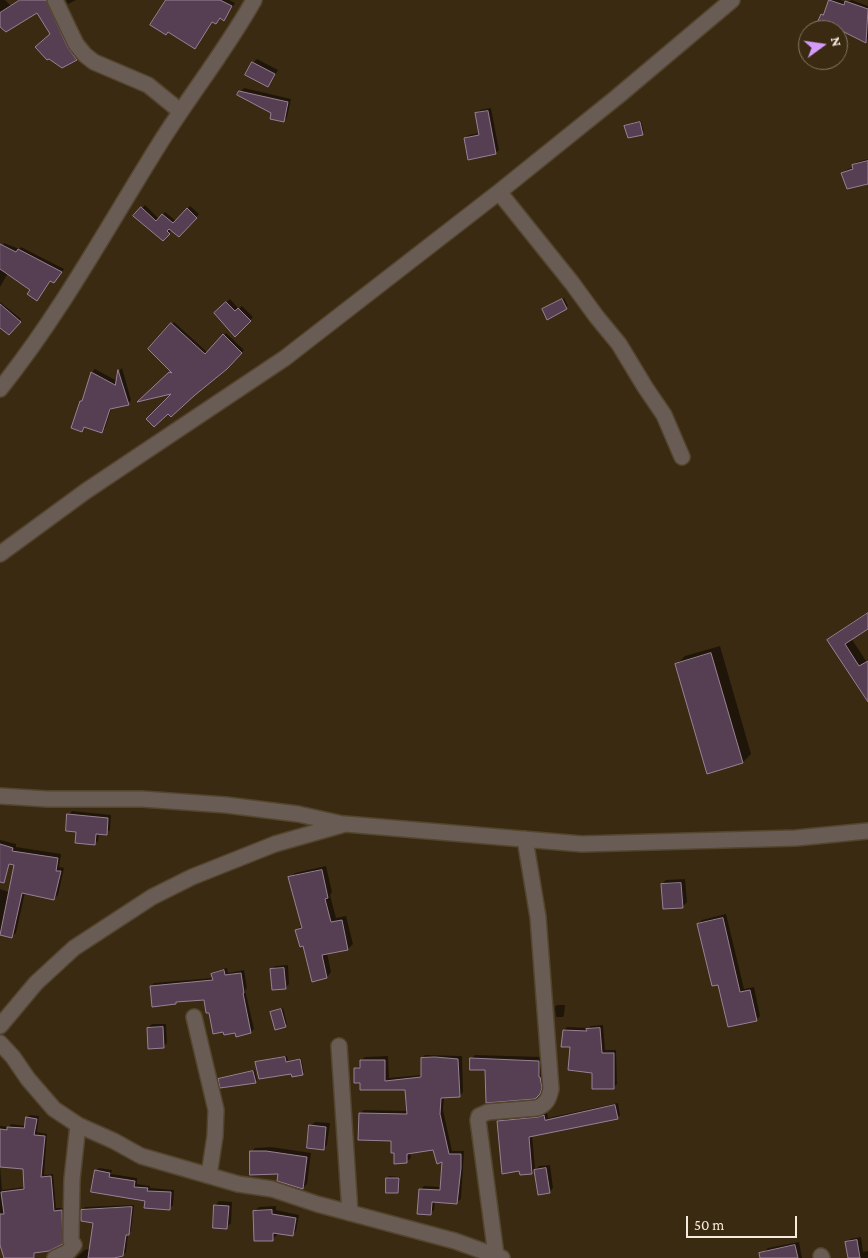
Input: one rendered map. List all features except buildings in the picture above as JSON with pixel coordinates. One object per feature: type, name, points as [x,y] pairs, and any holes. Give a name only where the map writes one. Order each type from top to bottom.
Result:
[{"type":"street","points":[[55,0],[76,44],[94,62],[148,86],[180,111]]},
{"type":"street","points":[[0,389],[25,358],[75,284],[180,111],[236,32],[254,0]]},
{"type":"street","points":[[0,554],[86,491],[285,358],[499,192],[617,97],[732,0]]},
{"type":"street","points":[[499,192],[619,344],[664,415],[682,458]]},
{"type":"street","points":[[0,796],[48,799],[142,799],[226,805],[298,814],[345,824],[582,844],[796,838],[868,831]]},
{"type":"street","points":[[0,1026],[36,984],[74,948],[152,897],[192,877],[275,844],[345,824]]},
{"type":"street","points":[[0,1043],[14,1057],[28,1079],[54,1109],[78,1125],[114,1141],[141,1156],[238,1184],[272,1190],[455,1241],[499,1256],[478,1120],[479,1116],[488,1112],[537,1108],[544,1105],[549,1098],[551,1089],[538,917],[525,839]]},
{"type":"street","points":[[194,1017],[216,1110],[216,1136],[209,1175]]},
{"type":"street","points":[[339,1046],[350,1213]]},
{"type":"street","points":[[55,1258],[68,1252],[74,1245],[71,1241],[72,1179],[78,1125]]}]
